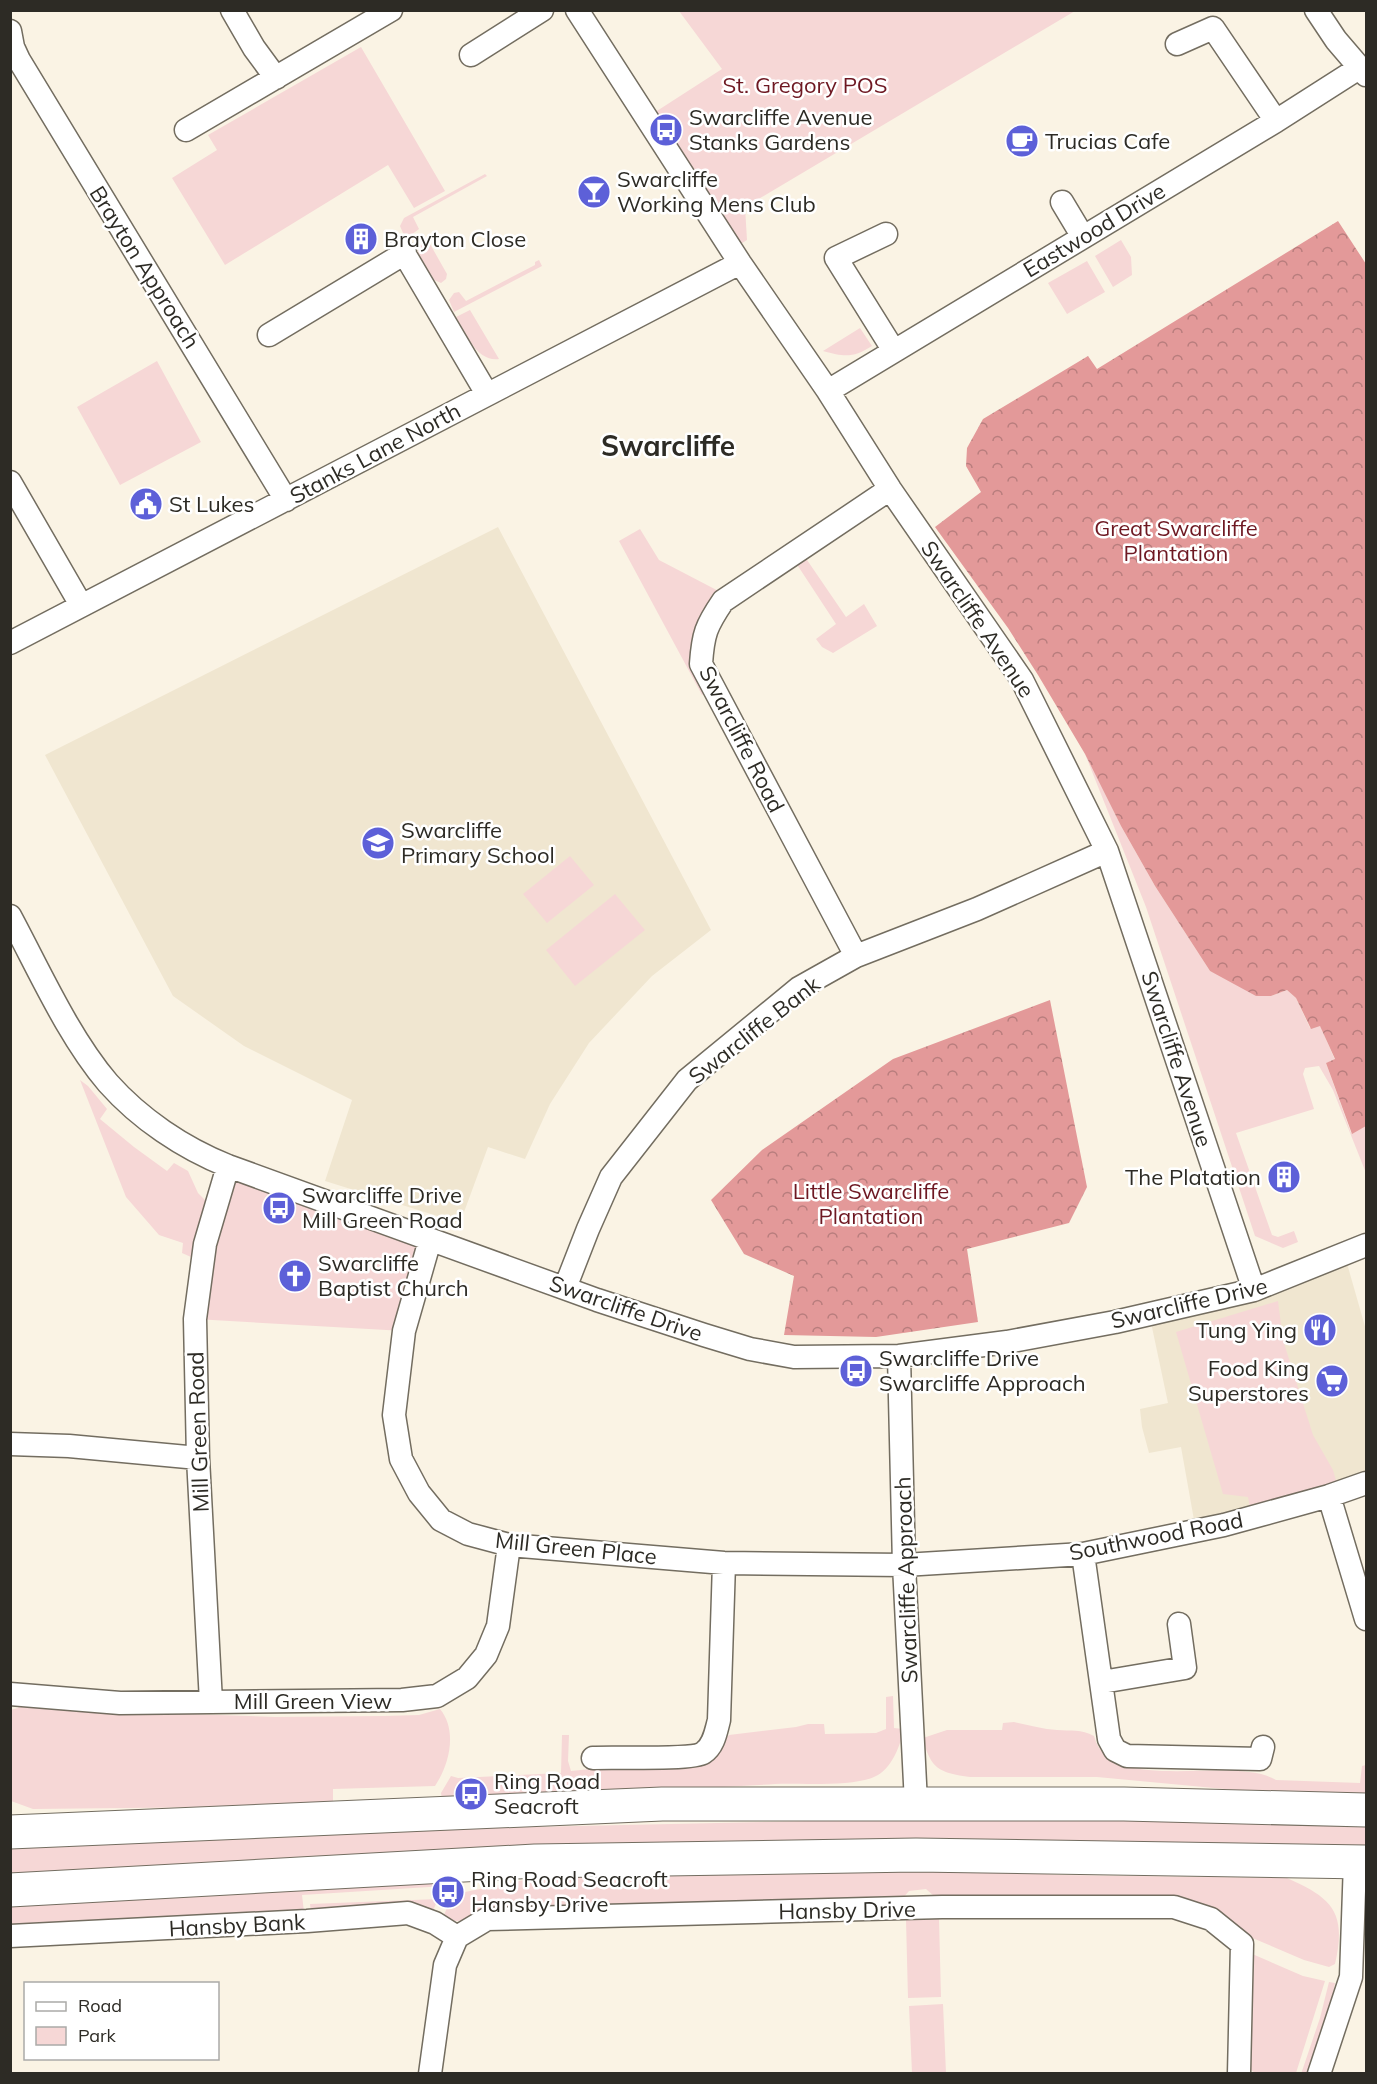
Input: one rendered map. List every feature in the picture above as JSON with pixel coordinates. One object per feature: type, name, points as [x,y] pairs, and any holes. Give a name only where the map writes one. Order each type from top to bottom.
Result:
[{"type":"highway","points":[[10,1832],[662,1804],[1124,1804],[1366,1810]]},
{"type":"highway","points":[[10,1890],[535,1861],[916,1855],[1361,1862]]},
{"type":"street","points":[[232,10],[254,48],[276,78]]},
{"type":"street","points":[[186,130],[391,10]]},
{"type":"street","points":[[471,55],[542,10]]},
{"type":"street","name":"Swarcliffe Avenue","points":[[577,10],[740,263],[828,391],[890,489],[1022,680],[1107,851],[1254,1290]]},
{"type":"street","points":[[1316,10],[1363,72]]},
{"type":"street","points":[[1178,44],[1213,28],[1276,121]]},
{"type":"street","name":"Brayton Approach","points":[[10,31],[19,60],[286,500]]},
{"type":"street","name":"Eastwood Drive","points":[[828,391],[1276,121],[1363,72]]},
{"type":"street","points":[[1062,202],[1083,237]]},
{"type":"street","points":[[886,234],[836,258],[894,351]]},
{"type":"street","points":[[268,334],[403,251],[487,394]]},
{"type":"street","name":"Stanks Lane North","points":[[10,643],[740,263]]},
{"type":"street","points":[[10,482],[81,605]]},
{"type":"street","name":"Swarcliffe Road","points":[[856,956],[701,664],[703,639],[708,622],[723,601],[890,489]]},
{"type":"street","name":"Swarcliffe Bank","points":[[565,1288],[611,1177],[687,1080],[799,988],[856,956],[977,909],[1107,851]]},
{"type":"street","name":"Swarcliffe Drive","points":[[11,916],[70,1026],[107,1082],[130,1105],[171,1137],[211,1160],[565,1288],[750,1349],[794,1357],[899,1356],[1018,1340],[1115,1322],[1254,1290],[1366,1245]]},
{"type":"street","name":"Mill Green Road","points":[[211,1702],[198,1458],[195,1319],[205,1244],[228,1166]]},
{"type":"street","name":"Mill Green Place","points":[[430,1240],[404,1331],[394,1415],[401,1459],[419,1493],[441,1520],[468,1534],[509,1545],[724,1563],[904,1565]]},
{"type":"street","name":"Swarcliffe Approach","points":[[899,1356],[904,1565],[916,1803]]},
{"type":"street","points":[[10,1444],[69,1446],[198,1458]]},
{"type":"street","name":"Southwood Road","points":[[904,1565],[1083,1554],[1224,1525],[1329,1496],[1356,1480]]},
{"type":"street","points":[[1329,1496],[1366,1619]]},
{"type":"street","name":"Mill Green View","points":[[10,1694],[120,1703],[402,1700],[437,1696],[467,1678],[486,1655],[498,1626],[509,1545]]},
{"type":"street","points":[[1083,1554],[1108,1739],[1111,1745],[1127,1756],[1260,1759],[1263,1747]]},
{"type":"street","points":[[590,1755],[686,1756],[702,1754],[712,1743],[719,1720],[724,1563]]},
{"type":"street","points":[[1102,1682],[1185,1668],[1179,1624]]},
{"type":"street","points":[[1319,2073],[1359,1975],[1361,1862]]},
{"type":"street","name":"Hansby Drive","points":[[457,1937],[487,1918],[932,1907],[1174,1908],[1211,1919],[1242,1944],[1239,2073]]},
{"type":"street","name":"Hansby Bank","points":[[10,1936],[307,1921],[408,1913],[435,1923],[457,1937]]},
{"type":"street","points":[[430,2073],[445,1965],[457,1937]]},
{"type":"shaded area","name":"Swarcliffe Primary School","points":[[498,527],[711,930],[652,976],[589,1043],[550,1104],[525,1159],[488,1147],[460,1223],[325,1181],[352,1100],[244,1046],[173,996],[45,755]]},
{"type":"shaded area","points":[[1344,1253],[1366,1330],[1366,1480],[1196,1531],[1181,1447],[1149,1453],[1142,1427],[1140,1409],[1168,1403],[1149,1313]]},
{"type":"green space","name":"St. Gregory POS","points":[[679,11],[1075,11],[745,207],[747,240],[731,250],[646,118],[722,69]]},
{"type":"green space","points":[[361,47],[445,191],[414,208],[388,165],[225,265],[172,178],[217,150],[208,135]]},
{"type":"green space","points":[[485,174],[487,176],[413,217],[419,229],[411,235],[403,233],[400,226],[404,218]]},
{"type":"green space","name":"Great Swarcliffe Plantation","points":[[1338,221],[1366,264],[1366,1126],[1352,1134],[1326,1063],[1335,1059],[1320,1026],[1311,1029],[1296,998],[1287,990],[1271,996],[1256,996],[1210,971],[1155,886],[1121,826],[1085,754],[1038,675],[1008,628],[935,527],[981,492],[966,466],[967,448],[983,419],[1088,356],[1097,369]]},
{"type":"green space","points":[[1121,240],[1131,257],[1132,275],[1113,287],[1095,256]]},
{"type":"green space","points":[[423,243],[430,244],[447,274],[446,279],[441,283],[434,280],[418,253],[419,246]]},
{"type":"green space","points":[[539,260],[542,266],[454,312],[449,300],[454,293],[459,292],[466,301],[535,265],[535,262]]},
{"type":"green space","points":[[1087,261],[1105,292],[1067,314],[1048,283]]},
{"type":"green space","points":[[470,310],[499,359],[484,356],[468,338],[456,317]]},
{"type":"green space","points":[[860,328],[872,346],[849,355],[823,351]]},
{"type":"green space","points":[[157,361],[201,442],[120,485],[77,407]]},
{"type":"green space","points":[[640,529],[659,560],[730,597],[708,622],[713,689],[702,695],[619,541]]},
{"type":"green space","points":[[805,557],[846,617],[864,604],[877,626],[833,653],[822,647],[816,639],[836,624],[796,563]]},
{"type":"green space","points":[[1085,754],[1121,826],[1155,886],[1210,971],[1271,996],[1287,990],[1296,998],[1310,1028],[1320,1025],[1335,1060],[1326,1063],[1351,1133],[1366,1126],[1366,1173],[1333,1090],[1319,1066],[1305,1068],[1303,1074],[1314,1109],[1236,1133],[1272,1235],[1278,1237],[1294,1231],[1298,1242],[1283,1248],[1255,1236],[1146,907]]},
{"type":"green space","points":[[570,856],[594,885],[547,923],[523,894]]},
{"type":"green space","points":[[615,894],[645,930],[575,986],[546,950]]},
{"type":"green space","name":"Little Swarcliffe Plantation","points":[[1050,1000],[1087,1187],[1069,1223],[967,1249],[978,1322],[876,1337],[784,1335],[794,1276],[744,1254],[711,1200],[762,1150],[893,1059]]},
{"type":"green space","points":[[80,1080],[107,1109],[100,1119],[167,1171],[174,1163],[188,1171],[198,1193],[207,1202],[191,1257],[182,1253],[183,1243],[159,1235],[126,1197]]},
{"type":"green space","points":[[228,1166],[430,1240],[404,1331],[195,1319]]},
{"type":"green space","points":[[1278,1301],[1283,1340],[1313,1435],[1333,1470],[1337,1484],[1250,1508],[1248,1497],[1223,1494],[1176,1332]]},
{"type":"green space","points":[[893,1696],[894,1728],[903,1729],[900,1743],[885,1769],[880,1774],[864,1780],[839,1783],[442,1799],[441,1793],[451,1776],[458,1778],[561,1773],[562,1735],[569,1735],[568,1761],[571,1771],[629,1765],[717,1746],[729,1735],[808,1724],[824,1724],[825,1734],[876,1733],[886,1729],[886,1697]]},
{"type":"green space","points":[[20,1700],[158,1713],[275,1717],[419,1715],[440,1709],[449,1727],[449,1748],[444,1768],[435,1786],[333,1789],[333,1803],[33,1809],[11,1801],[10,1710],[18,1708]]},
{"type":"green space","points":[[1014,1722],[1046,1729],[1085,1732],[1094,1736],[1105,1754],[1123,1765],[1147,1770],[1232,1771],[1256,1773],[1276,1780],[1360,1783],[1362,1766],[1366,1765],[1366,1794],[1246,1791],[1097,1777],[970,1777],[951,1774],[938,1768],[929,1757],[923,1738],[947,1730],[1002,1730],[1003,1723]]},
{"type":"green space","points":[[1037,1816],[1366,1823],[1366,1845],[1184,1844],[11,1875],[11,1848],[433,1829]]},
{"type":"green space","points":[[990,1870],[1060,1875],[1287,1878],[1315,1893],[1332,1909],[1339,1931],[1335,1964],[1329,1967],[1304,1960],[1243,1934],[1228,1921],[935,1897],[926,1889],[909,1891],[902,1899],[500,1907],[486,1910],[463,1920],[450,1920],[443,1917],[451,1899],[460,1893],[544,1876]]},
{"type":"green space","points":[[432,1881],[445,1886],[302,1895],[304,1912],[11,1925],[11,1901]]},
{"type":"green space","points":[[438,1899],[432,1913],[311,1912],[310,1904]]},
{"type":"green space","points":[[939,1919],[941,1997],[908,1998],[906,1920]]},
{"type":"green space","points":[[1250,1953],[1303,1976],[1325,1981],[1296,2073],[1255,2073],[1247,2067]]},
{"type":"green space","points":[[1329,1982],[1335,1983],[1330,2009],[1309,2073],[1301,2074],[1320,2018]]},
{"type":"green space","points":[[943,2004],[946,2073],[912,2073],[909,2006]]},
{"type":"place","name":"Swarcliffe Avenue Stanks Gardens","points":[[666,130]]},
{"type":"place","name":"Trucias Cafe","points":[[1022,141]]},
{"type":"place","name":"Swarcliffe Working Mens Club","points":[[594,192]]},
{"type":"place","name":"Brayton Close","points":[[361,239]]},
{"type":"place","name":"St Lukes","points":[[146,504]]},
{"type":"place","name":"Swarcliffe Primary School","points":[[378,843]]},
{"type":"place","name":"The Platation","points":[[1284,1177]]},
{"type":"place","name":"Swarcliffe Drive Mill Green Road","points":[[279,1208]]},
{"type":"place","name":"Swarcliffe Baptist Church","points":[[295,1276]]},
{"type":"place","name":"Tung Ying","points":[[1320,1330]]},
{"type":"place","name":"Swarcliffe Drive Swarcliffe Approach","points":[[856,1371]]},
{"type":"place","name":"Food King Superstores","points":[[1332,1381]]},
{"type":"place","name":"Ring Road Seacroft","points":[[471,1794]]},
{"type":"place","name":"Ring Road Seacroft Hansby Drive","points":[[448,1892]]},
{"type":"district","name":"Swarcliffe","points":[[668,445]]}]
